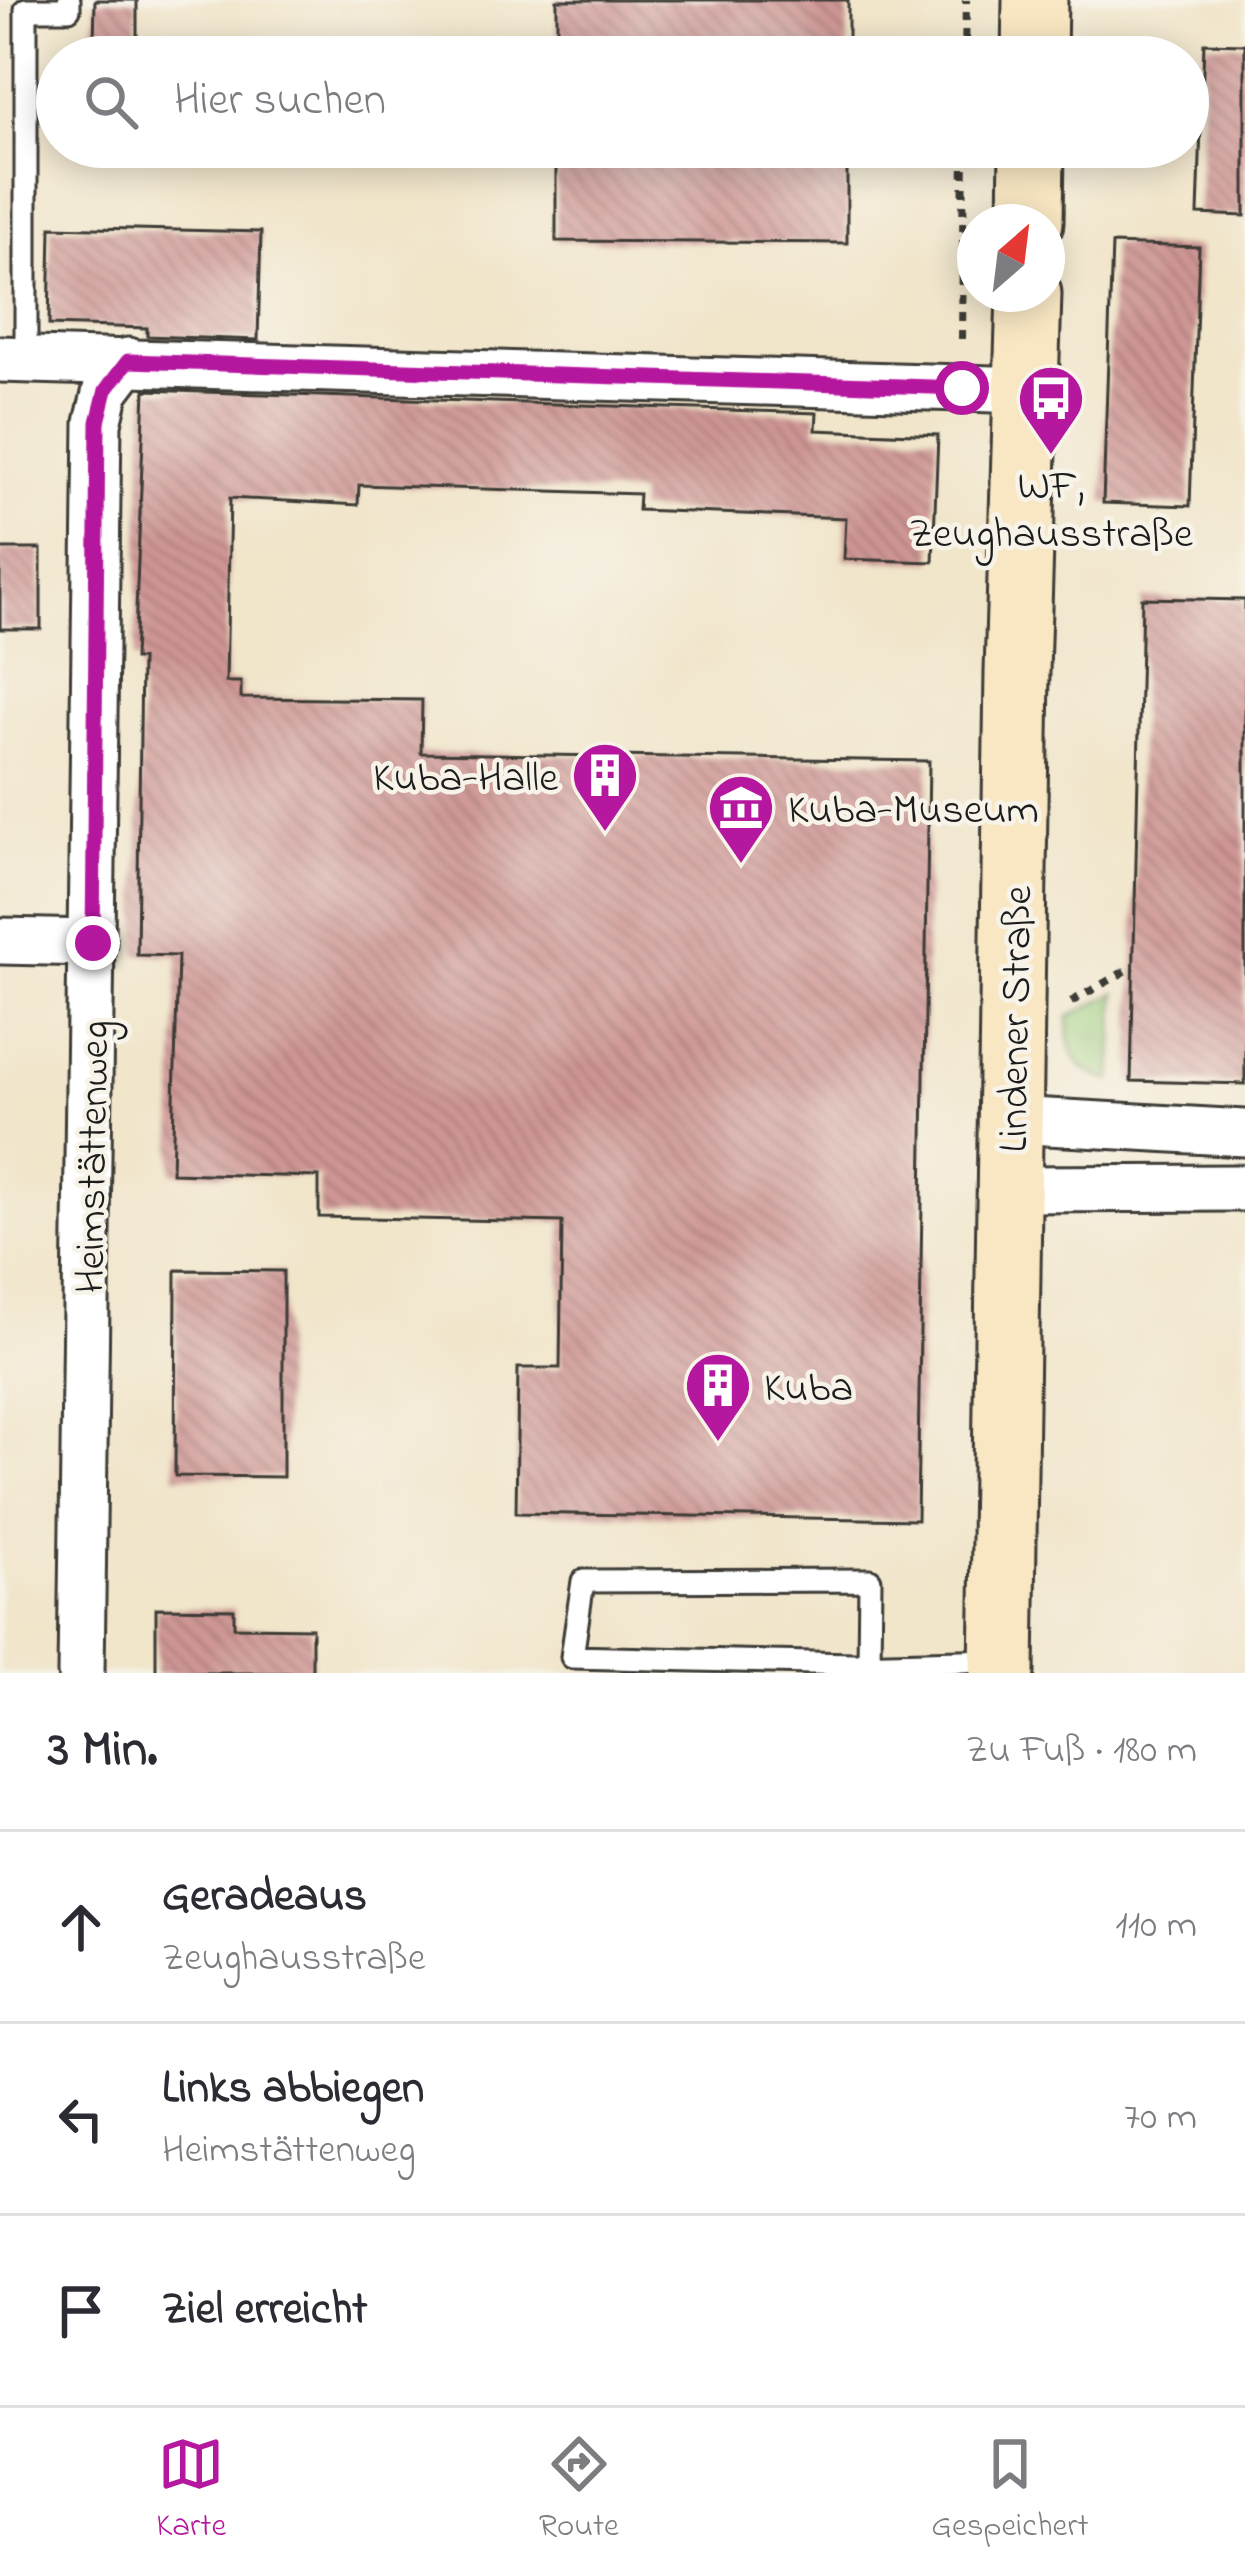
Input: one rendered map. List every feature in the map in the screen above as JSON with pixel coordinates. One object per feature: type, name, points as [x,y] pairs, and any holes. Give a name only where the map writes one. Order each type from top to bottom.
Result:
[{"type":"main road","points":[[1034,36],[1035,0]]},
{"type":"main road","points":[[1030,204],[1031,168]]},
{"type":"main road","name":"Lindener Straße","points":[[1002,1667],[1017,671],[1029,312]]},
{"type":"street","points":[[13,360],[1027,390]]},
{"type":"street","name":"Heimstättenweg","points":[[81,1673],[98,422],[106,390],[128,361]]},
{"type":"street","points":[[0,941],[93,943]]},
{"type":"street","points":[[1012,1120],[1245,1133]]},
{"type":"street","points":[[1010,1189],[1245,1188]]},
{"type":"lane","points":[[13,360],[26,9],[69,9],[70,0]]},
{"type":"lane","points":[[869,1663],[870,1580],[583,1580],[572,1658],[1002,1667]]},
{"type":"path","points":[[965,0],[965,36]]},
{"type":"path","points":[[962,388],[964,168]]},
{"type":"path","points":[[1054,1012],[1134,966]]},
{"type":"green space","points":[[1116,993],[1112,1081],[1090,1073],[1076,1059],[1069,1017]]},
{"type":"building","points":[[95,0],[137,0],[137,36],[94,36]]},
{"type":"building","points":[[557,0],[848,0],[848,36],[557,36]]},
{"type":"building","points":[[1209,43],[1245,44],[1245,216],[1198,214],[1200,168],[1209,168]]},
{"type":"building","points":[[556,168],[847,168],[847,243],[556,241]]},
{"type":"building","points":[[51,227],[261,232],[258,340],[147,336],[147,328],[49,325]]},
{"type":"building","points":[[1112,244],[1199,247],[1190,506],[1103,503]]},
{"type":"building","points":[[145,390],[817,413],[816,430],[938,435],[933,562],[844,559],[846,518],[638,510],[639,494],[359,485],[358,505],[230,498],[226,682],[241,682],[241,698],[422,700],[421,753],[929,761],[917,1520],[516,1513],[518,1368],[560,1368],[562,1222],[319,1217],[319,1177],[172,1173],[178,956],[137,955],[141,659],[134,659]]},
{"type":"building","points":[[0,549],[41,549],[41,629],[0,629]]},
{"type":"building","points":[[1142,598],[1245,600],[1245,1084],[1131,1081]]},
{"type":"building","points":[[176,1270],[283,1271],[283,1477],[175,1476]]},
{"type":"building","points":[[156,1608],[234,1609],[234,1627],[312,1628],[312,1673],[156,1673]]},
{"type":"place","name":"WF, Zeughausstraße","points":[[1051,457]]},
{"type":"place","name":"Kuba-Halle","points":[[605,834]]},
{"type":"place","name":"Kuba-Museum","points":[[741,866]]},
{"type":"place","name":"Kuba","points":[[718,1444]]},
{"type":"route","points":[[93,943],[98,422],[106,390],[128,361],[962,388]]}]
